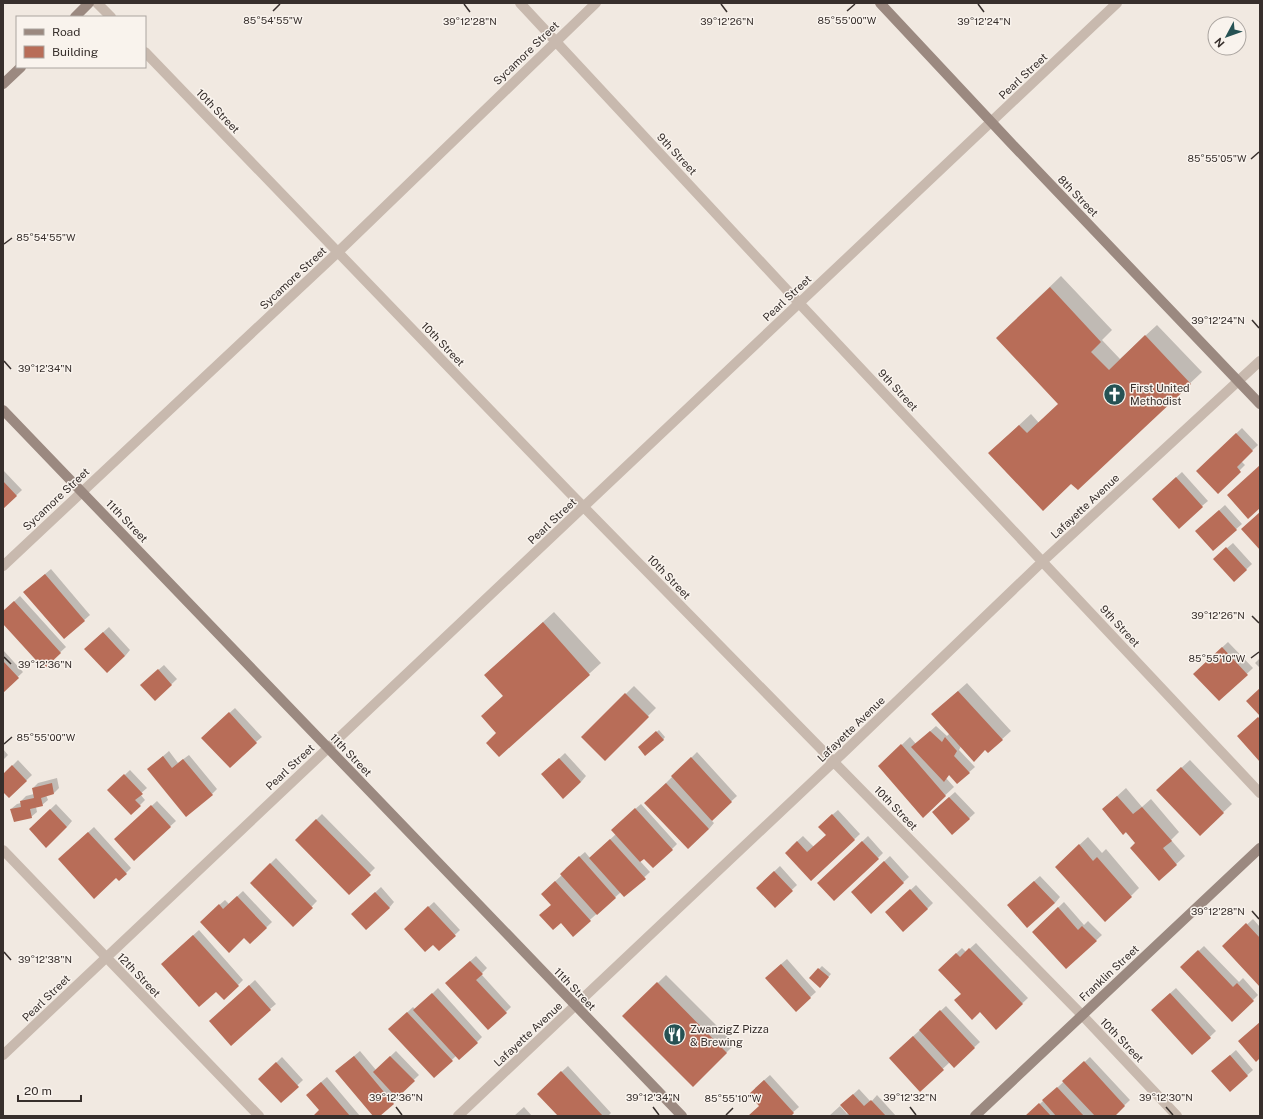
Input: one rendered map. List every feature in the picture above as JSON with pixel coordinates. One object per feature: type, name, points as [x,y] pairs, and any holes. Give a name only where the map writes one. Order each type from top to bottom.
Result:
[{"type":"street","points":[[76,16],[89,3]]},
{"type":"street","points":[[97,3],[110,16]]},
{"type":"street","name":"9th Street","points":[[520,3],[799,303],[1260,793]]},
{"type":"street","name":"Sycamore Street","points":[[3,566],[338,252],[596,3]]},
{"type":"street","name":"8th Street","points":[[880,3],[991,122],[1260,404]]},
{"type":"street","name":"Pearl Street","points":[[3,1055],[584,508],[1117,3]]},
{"type":"street","name":"10th Street","points":[[146,53],[584,508],[1082,1015],[1178,1116]]},
{"type":"street","points":[[3,84],[20,68]]},
{"type":"street","name":"Lafayette Avenue","points":[[458,1116],[834,762],[1043,561],[1260,360]]},
{"type":"street","name":"11th Street","points":[[3,410],[682,1116]]},
{"type":"street","name":"Franklin Street","points":[[975,1116],[1260,848]]},
{"type":"street","name":"12th Street","points":[[3,850],[258,1116]]},
{"type":"building","name":"First United Methodist","points":[[1050,287],[1101,342],[1091,352],[1109,370],[1145,335],[1191,384],[1078,490],[1071,484],[1043,511],[988,453],[1019,425],[1027,433],[1058,404],[996,338]]},
{"type":"building","points":[[1236,433],[1253,451],[1237,467],[1241,472],[1218,494],[1196,471]]},
{"type":"building","points":[[1260,465],[1260,508],[1248,519],[1227,495]]},
{"type":"building","points":[[1176,477],[1203,507],[1179,529],[1152,499]]},
{"type":"building","points":[[3,481],[17,496],[3,509]]},
{"type":"building","points":[[1219,510],[1237,530],[1213,551],[1195,531]]},
{"type":"building","points":[[1260,512],[1260,550],[1241,529]]},
{"type":"building","points":[[1226,547],[1247,570],[1234,582],[1213,559]]},
{"type":"building","points":[[45,574],[85,621],[64,639],[23,592]]},
{"type":"building","points":[[14,601],[61,653],[44,669],[3,624],[3,611]]},
{"type":"building","points":[[543,622],[590,675],[499,757],[486,743],[496,733],[481,716],[503,696],[484,675]]},
{"type":"building","points":[[103,632],[125,656],[107,673],[84,649]]},
{"type":"building","points":[[1222,647],[1248,675],[1219,701],[1193,674]]},
{"type":"building","points":[[3,661],[19,678],[3,693]]},
{"type":"building","points":[[158,669],[172,685],[155,701],[140,685]]},
{"type":"building","points":[[1260,688],[1260,716],[1246,701]]},
{"type":"building","points":[[958,691],[1003,740],[988,753],[985,750],[974,762],[931,714]]},
{"type":"building","points":[[625,693],[649,717],[605,761],[581,737]]},
{"type":"building","points":[[229,712],[257,743],[230,768],[201,738]]},
{"type":"building","points":[[1258,717],[1260,719],[1260,762],[1237,736]]},
{"type":"building","points":[[656,731],[664,740],[645,756],[638,747]]},
{"type":"building","points":[[930,731],[942,742],[945,737],[957,751],[954,756],[970,773],[957,784],[949,775],[944,782],[911,747]]},
{"type":"building","points":[[901,744],[946,796],[923,818],[878,766]]},
{"type":"building","points":[[163,756],[172,768],[183,759],[213,795],[186,817],[147,769]]},
{"type":"building","points":[[691,757],[732,802],[712,821],[671,776]]},
{"type":"building","points":[[559,758],[581,782],[563,799],[541,774]]},
{"type":"building","points":[[12,765],[27,781],[9,798],[3,792],[3,774]]},
{"type":"building","points":[[1181,767],[1224,813],[1200,836],[1156,790]]},
{"type":"building","points":[[124,774],[143,794],[135,800],[141,806],[131,815],[107,790]]},
{"type":"building","points":[[52,783],[54,794],[41,798],[43,806],[30,809],[32,818],[14,822],[10,809],[21,807],[20,801],[34,798],[32,788]]},
{"type":"building","points":[[666,783],[709,829],[688,849],[644,803]]},
{"type":"building","points":[[1117,796],[1133,814],[1142,807],[1172,841],[1163,848],[1177,865],[1159,881],[1130,848],[1135,843],[1126,832],[1123,835],[1102,809]]},
{"type":"building","points":[[949,797],[970,819],[952,835],[932,812]]},
{"type":"building","points":[[151,805],[171,827],[134,861],[114,839]]},
{"type":"building","points":[[635,808],[673,850],[653,868],[644,859],[640,862],[611,830]]},
{"type":"building","points":[[50,809],[67,827],[46,848],[29,829]]},
{"type":"building","points":[[832,814],[855,840],[811,881],[785,853],[797,841],[807,852],[826,835],[818,827]]},
{"type":"building","points":[[316,819],[371,875],[349,895],[295,840]]},
{"type":"building","points":[[88,832],[127,874],[119,881],[116,878],[94,899],[58,859]]},
{"type":"building","points":[[610,839],[646,879],[624,897],[589,858]]},
{"type":"building","points":[[862,841],[879,859],[834,901],[817,883]]},
{"type":"building","points":[[1079,844],[1093,861],[1097,857],[1132,897],[1105,922],[1055,867]]},
{"type":"building","points":[[579,856],[616,898],[597,915],[560,874]]},
{"type":"building","points":[[884,861],[904,883],[871,914],[851,892]]},
{"type":"building","points":[[270,863],[313,908],[293,927],[250,883]]},
{"type":"building","points":[[774,871],[793,891],[775,908],[756,888]]},
{"type":"building","points":[[555,881],[591,921],[573,937],[561,923],[553,930],[539,915],[551,905],[541,894]]},
{"type":"building","points":[[1034,881],[1055,903],[1027,928],[1007,905]]},
{"type":"building","points":[[910,889],[928,909],[903,932],[885,912]]},
{"type":"building","points":[[375,892],[390,908],[366,930],[351,914]]},
{"type":"building","points":[[237,896],[267,928],[250,944],[244,938],[229,953],[200,922],[219,904],[223,909]]},
{"type":"building","points":[[428,906],[456,936],[439,951],[433,945],[425,952],[404,929]]},
{"type":"building","points":[[1058,907],[1078,930],[1082,926],[1097,941],[1066,969],[1032,932]]},
{"type":"building","points":[[1246,923],[1260,938],[1260,987],[1222,946]]},
{"type":"building","points":[[193,935],[239,986],[224,1000],[216,992],[199,1007],[161,964]]},
{"type":"building","points":[[969,948],[1023,1004],[996,1030],[980,1012],[972,1020],[954,1000],[961,994],[938,970],[956,953],[960,957]]},
{"type":"building","points":[[1198,950],[1233,987],[1237,983],[1254,1001],[1232,1022],[1180,967]]},
{"type":"building","points":[[470,961],[483,974],[476,980],[507,1013],[488,1030],[445,983]]},
{"type":"building","points":[[781,964],[811,998],[796,1012],[765,978]]},
{"type":"building","points":[[818,968],[829,977],[820,988],[809,978]]},
{"type":"building","name":"ZwanzigZ Pizza & Brewing","points":[[657,982],[727,1053],[693,1087],[622,1016]]},
{"type":"building","points":[[249,985],[271,1010],[231,1046],[209,1021]]},
{"type":"building","points":[[432,993],[478,1043],[459,1060],[413,1010]]},
{"type":"building","points":[[1170,993],[1211,1038],[1192,1055],[1151,1010]]},
{"type":"building","points":[[940,1010],[975,1048],[954,1068],[919,1030]]},
{"type":"building","points":[[407,1012],[453,1061],[434,1078],[388,1029]]},
{"type":"building","points":[[1260,1022],[1260,1058],[1256,1062],[1238,1041]]},
{"type":"building","points":[[913,1036],[944,1070],[920,1092],[889,1058]]},
{"type":"building","points":[[1230,1055],[1248,1076],[1230,1092],[1211,1071]]},
{"type":"building","points":[[354,1056],[394,1104],[380,1116],[373,1116],[335,1071]]},
{"type":"building","points":[[390,1056],[415,1081],[397,1098],[373,1072]]},
{"type":"building","points":[[1084,1061],[1125,1106],[1115,1116],[1095,1116],[1062,1081]]},
{"type":"building","points":[[276,1062],[299,1087],[281,1103],[258,1079]]},
{"type":"building","points":[[561,1071],[603,1116],[558,1116],[537,1094]]},
{"type":"building","points":[[764,1080],[794,1113],[791,1116],[748,1116],[759,1106],[749,1094]]},
{"type":"building","points":[[321,1082],[350,1116],[314,1115],[319,1110],[306,1095]]},
{"type":"building","points":[[1057,1087],[1084,1116],[1056,1116],[1042,1100]]},
{"type":"building","points":[[853,1094],[864,1106],[871,1100],[886,1116],[850,1116],[840,1105]]},
{"type":"building","points":[[1039,1103],[1051,1116],[1025,1116]]},
{"type":"place","name":"First United Methodist","points":[[1114,394]]},
{"type":"place","name":"ZwanzigZ Pizza & Brewing","points":[[675,1035]]}]
